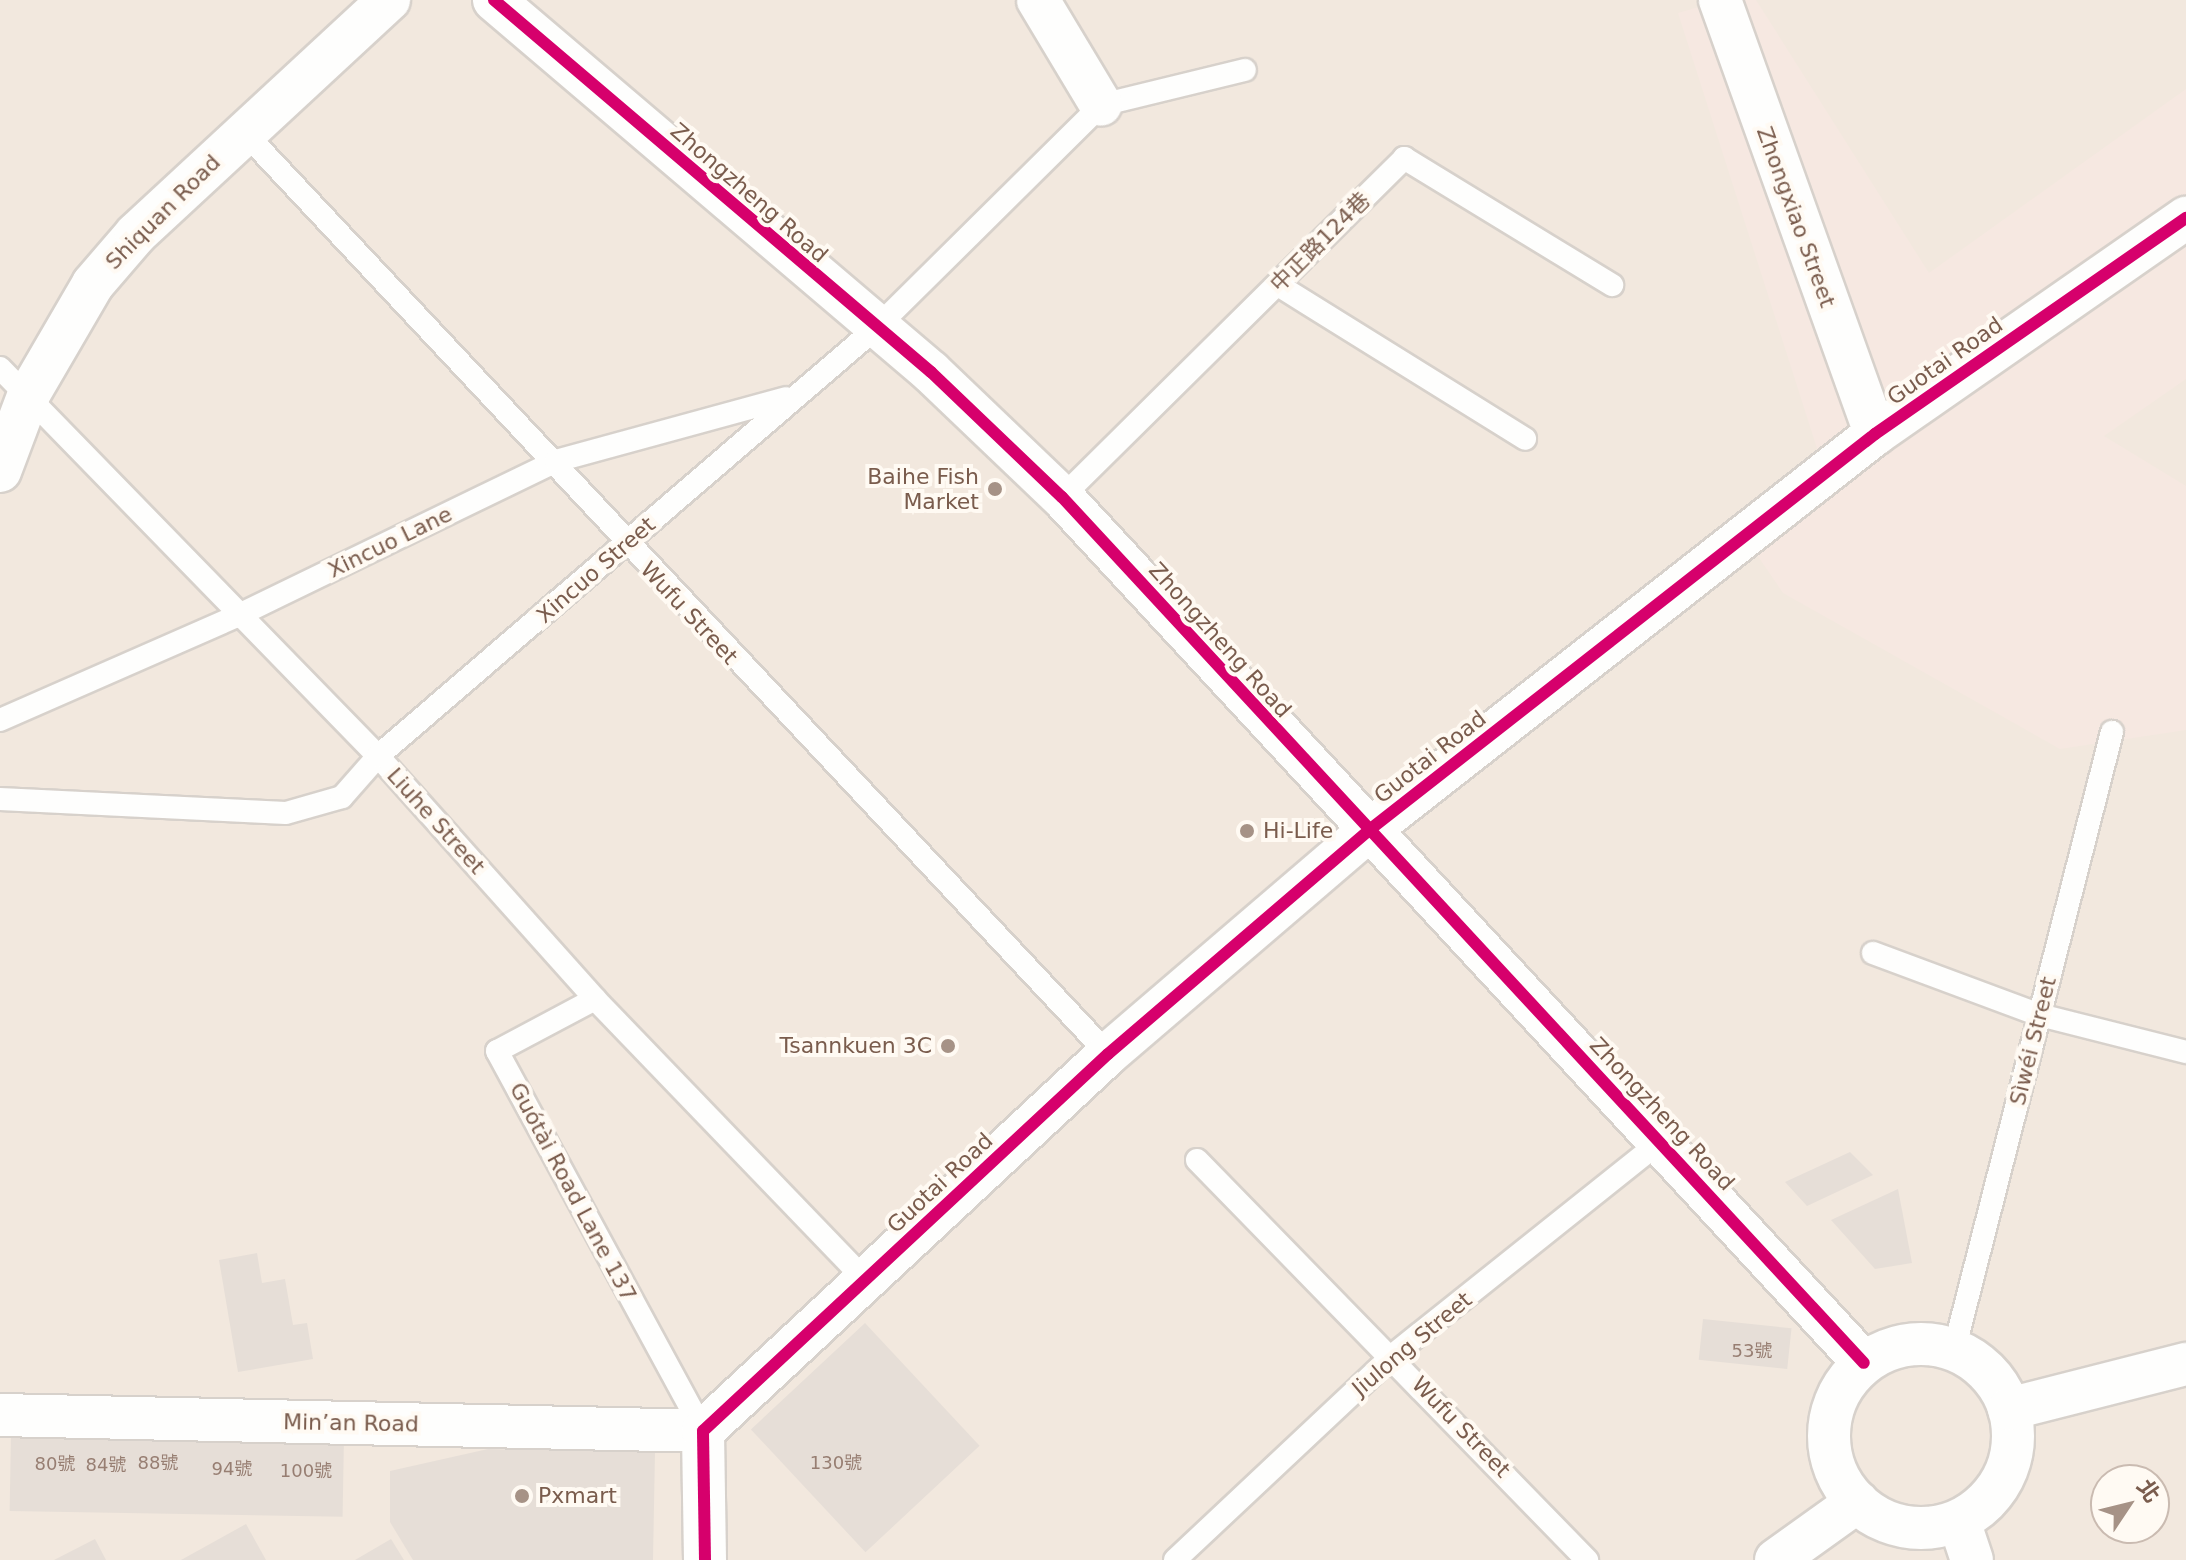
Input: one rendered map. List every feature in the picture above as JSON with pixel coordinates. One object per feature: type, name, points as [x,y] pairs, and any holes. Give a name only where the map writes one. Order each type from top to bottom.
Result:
[{"type":"street","name":"Shiquan Road","points":[[0,471],[15,381],[93,284],[244,132],[389,0]]},
{"type":"street","name":"Zhongzheng Road","points":[[494,0],[876,328],[1062,497],[1368,831],[1661,1141],[1864,1363]]},
{"type":"street","points":[[1038,0],[1101,105]]},
{"type":"street","name":"Zhongxiao Street","points":[[1720,0],[1875,434]]},
{"type":"street","name":"Guotai Road","points":[[703,1431],[1108,1054],[1368,831],[1875,434],[2186,218]]},
{"type":"street","points":[[1908,1344],[1954,1350],[1978,1364],[2009,1409],[2013,1436],[1999,1486],[1959,1521],[1905,1527],[1857,1502],[1831,1457],[1829,1431],[1846,1381],[1864,1363],[1908,1344]]},
{"type":"street","points":[[2009,1409],[2186,1364]]},
{"type":"street","name":"Min’an Road","points":[[0,1415],[703,1431]]},
{"type":"street","points":[[703,1431],[705,1560]]},
{"type":"street","points":[[1776,1560],[1857,1502]]},
{"type":"street","points":[[1959,1521],[1972,1560]]},
{"type":"lane","points":[[1101,105],[1245,70]]},
{"type":"lane","name":"Xincuo Street","points":[[0,799],[286,813],[342,797],[378,756],[626,546],[791,396],[876,328],[1101,105]]},
{"type":"lane","name":"Wufu Street","points":[[244,132],[556,461],[626,546],[1108,1054]]},
{"type":"lane","name":"中正路124巷","points":[[1062,497],[1404,158],[1612,285]]},
{"type":"lane","points":[[1278,285],[1525,439]]},
{"type":"lane","name":"Liuhe Street","points":[[15,381],[235,617],[378,756],[595,999],[865,1280]]},
{"type":"lane","name":"Xincuo Lane","points":[[0,720],[235,617],[556,461],[791,396]]},
{"type":"lane","name":"Sìwéi Street","points":[[1954,1350],[2112,732]]},
{"type":"lane","points":[[1873,953],[2040,1015],[2186,1052]]},
{"type":"lane","name":"Guótài Road Lane 137","points":[[595,999],[497,1051],[703,1431]]},
{"type":"lane","name":"Jiulong Street","points":[[1175,1560],[1393,1355],[1661,1141]]},
{"type":"lane","name":"Wufu Street","points":[[1197,1160],[1393,1355],[1587,1560]]},
{"type":"shaded area","points":[[0,0],[2186,0],[2186,1560],[0,1560]]},
{"type":"shaded area","points":[[1723,0],[1756,0],[1929,273],[2186,89],[2186,379],[2104,436],[2186,486],[2186,730],[2060,749],[1783,593],[1738,527],[1821,461],[1678,13]]},
{"type":"building","points":[[1850,1152],[1873,1175],[1807,1206],[1785,1182]]},
{"type":"building","points":[[1898,1189],[1912,1263],[1875,1269],[1831,1220]]},
{"type":"building","points":[[257,1253],[262,1283],[285,1279],[293,1325],[307,1323],[313,1359],[238,1372],[219,1260]]},
{"type":"building","points":[[1703,1319],[1792,1328],[1787,1369],[1699,1360]]},
{"type":"building","points":[[865,1323],[980,1446],[865,1552],[751,1429]]},
{"type":"building","points":[[11,1433],[344,1439],[343,1517],[10,1511]]},
{"type":"building","name":"Pxmart","points":[[488,1449],[655,1452],[653,1560],[413,1560],[390,1522],[390,1471]]},
{"type":"building","points":[[246,1524],[266,1560],[181,1560]]},
{"type":"building","points":[[95,1539],[106,1560],[54,1560]]},
{"type":"building","points":[[391,1539],[404,1560],[355,1560]]},
{"type":"cycle path","points":[[494,0],[931,372],[1062,497],[1864,1363]]},
{"type":"cycle path","points":[[705,1560],[703,1431],[1108,1054],[1368,831],[1875,434],[2186,218]]},
{"type":"place","name":"Baihe Fish Market","points":[[995,489]]},
{"type":"place","name":"Hi-Life","points":[[1247,831]]},
{"type":"place","name":"Tsannkuen 3C","points":[[948,1046]]},
{"type":"place","name":"Pxmart","points":[[522,1496]]}]
